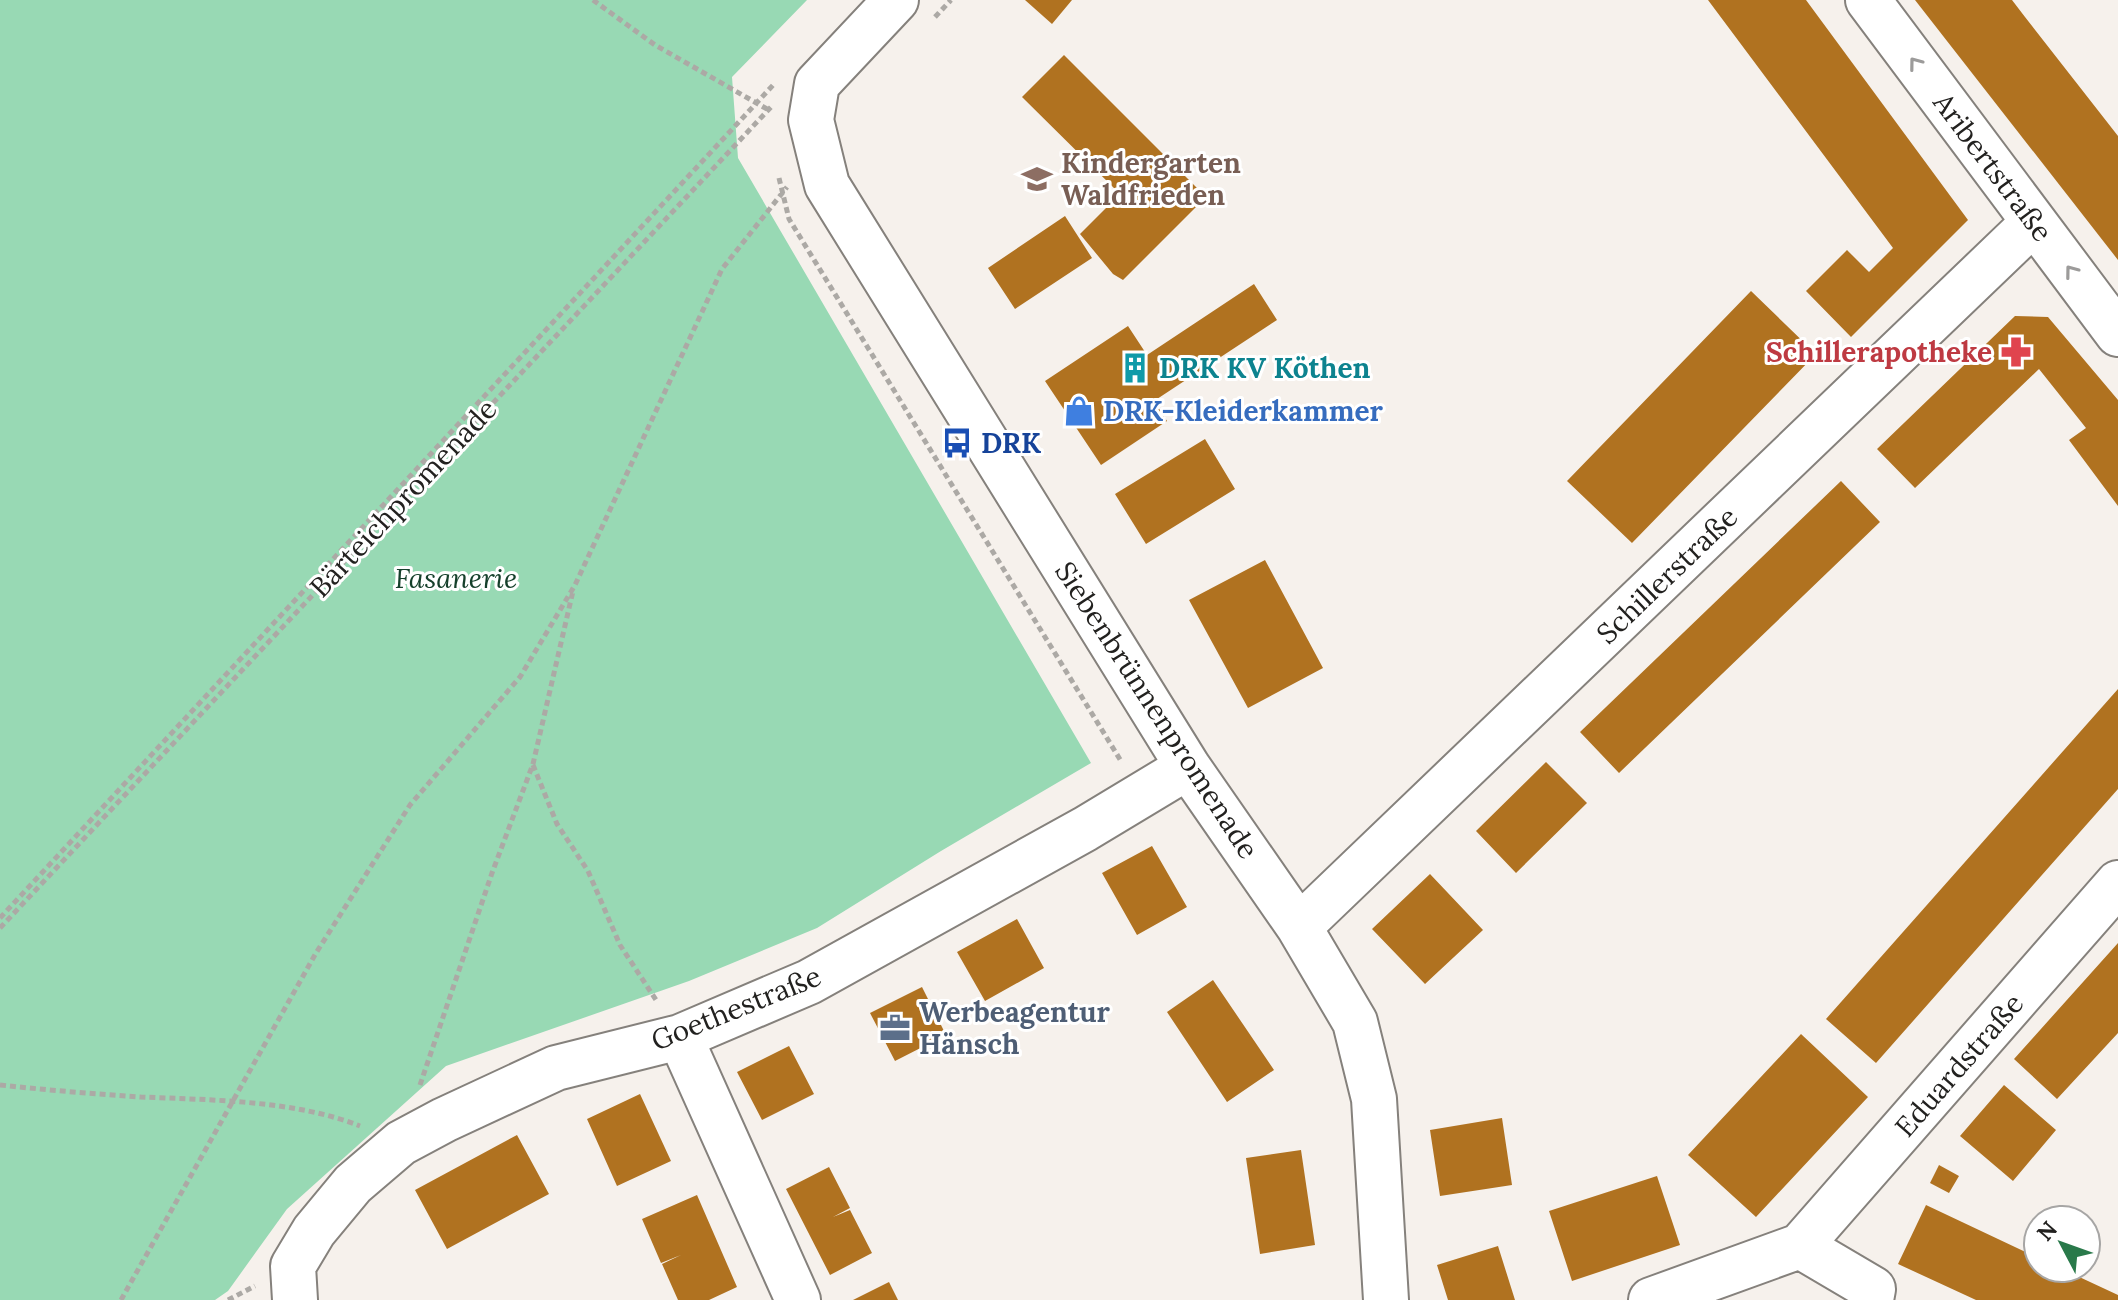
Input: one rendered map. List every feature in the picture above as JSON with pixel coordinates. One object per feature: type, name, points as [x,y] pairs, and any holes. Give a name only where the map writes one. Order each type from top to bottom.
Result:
[{"type":"street","points":[[798,160],[811,120],[800,80],[896,0]]},
{"type":"street","name":"Aribertstraße","points":[[1868,0],[2118,334]]},
{"type":"street","name":"Siebenbrünnenpromenade","points":[[798,160],[827,185],[1188,767],[1299,927],[1355,1022],[1374,1099],[1386,1300]]},
{"type":"street","name":"Schillerstraße","points":[[1299,927],[2034,222]]},
{"type":"street","name":"Goethestraße","points":[[295,1300],[293,1266],[314,1231],[353,1184],[401,1143],[556,1068],[680,1037],[809,982],[1085,829],[1188,767]]},
{"type":"street","name":"Eduardstraße","points":[[1800,1246],[2118,883]]},
{"type":"street","points":[[680,1037],[798,1300]]},
{"type":"street","points":[[1651,1300],[1800,1246],[1880,1296]]},
{"type":"path","points":[[593,0],[655,45],[767,109]]},
{"type":"path","points":[[0,918],[768,90],[800,80]]},
{"type":"path","name":"Bärteichpromenade","points":[[0,928],[767,109],[800,80]]},
{"type":"path","points":[[768,90],[769,123]]},
{"type":"path","points":[[121,1300],[316,953],[410,805],[520,677],[575,585],[722,269],[782,192],[798,160]]},
{"type":"path","points":[[798,160],[782,192],[789,219],[1142,794]]},
{"type":"path","points":[[0,1085],[136,1097],[232,1101],[308,1112],[355,1124],[401,1143],[492,873],[533,764],[575,585]]},
{"type":"path","points":[[533,764],[557,824],[588,871],[620,945],[680,1037]]},
{"type":"green space","name":"Fasanerie","points":[[0,0],[807,0],[732,77],[738,158],[1091,763],[817,928],[689,981],[446,1066],[287,1209],[228,1291],[215,1300],[0,1300]]},
{"type":"building","points":[[1025,0],[1072,0],[1052,24]]},
{"type":"building","points":[[1708,0],[1806,0],[1968,220],[1851,337],[1806,291],[1847,250],[1869,272],[1893,248]]},
{"type":"building","points":[[1915,0],[2012,0],[2118,136],[2118,260]]},
{"type":"building","name":"Kindergarten Waldfrieden","points":[[1064,55],[1206,197],[1123,280],[1113,274],[1080,234],[1120,194],[1022,97]]},
{"type":"building","points":[[1065,216],[1092,258],[1015,309],[988,268]]},
{"type":"building","name":"DRK KV Köthen","points":[[1254,284],[1277,320],[1154,401],[1167,421],[1101,465],[1045,381],[1128,326],[1147,355]]},
{"type":"building","points":[[1751,291],[1816,354],[1632,543],[1567,481]]},
{"type":"building","points":[[2015,316],[2048,317],[2118,400],[2118,506],[2069,440],[2086,428],[2039,369],[1915,488],[1877,449]]},
{"type":"building","points":[[1205,439],[1235,489],[1146,544],[1115,494]]},
{"type":"building","points":[[1841,481],[1880,522],[1619,773],[1580,732]]},
{"type":"building","points":[[1265,560],[1323,668],[1248,708],[1189,600]]},
{"type":"building","points":[[2118,689],[2118,789],[1876,1063],[1826,1019]]},
{"type":"building","points":[[1546,762],[1587,803],[1516,873],[1476,831]]},
{"type":"building","points":[[1152,846],[1187,907],[1137,935],[1102,873]]},
{"type":"building","points":[[1430,874],[1483,930],[1425,984],[1372,929]]},
{"type":"building","points":[[1017,919],[1044,968],[985,1001],[957,952]]},
{"type":"building","points":[[2118,943],[2118,1033],[2057,1099],[2014,1059]]},
{"type":"building","points":[[1213,980],[1274,1070],[1227,1102],[1167,1012]]},
{"type":"building","points":[[922,987],[946,1035],[895,1061],[870,1013]]},
{"type":"building","points":[[1801,1034],[1868,1097],[1756,1217],[1688,1155]]},
{"type":"building","points":[[789,1046],[814,1094],[762,1120],[737,1072]]},
{"type":"building","points":[[2004,1085],[2056,1130],[2013,1181],[1960,1136]]},
{"type":"building","points":[[640,1094],[671,1161],[617,1186],[587,1119]]},
{"type":"building","points":[[1502,1118],[1512,1185],[1440,1196],[1430,1130]]},
{"type":"building","points":[[517,1135],[549,1194],[447,1249],[415,1190]]},
{"type":"building","points":[[1301,1150],[1315,1245],[1260,1254],[1246,1158]]},
{"type":"building","points":[[1939,1165],[1959,1176],[1949,1193],[1930,1183]]},
{"type":"building","points":[[829,1167],[850,1208],[833,1217],[850,1210],[872,1253],[830,1275],[786,1189]]},
{"type":"building","points":[[1657,1176],[1680,1245],[1572,1281],[1549,1211]]},
{"type":"building","points":[[697,1195],[737,1287],[709,1300],[678,1300],[662,1264],[681,1255],[661,1263],[642,1219]]},
{"type":"building","points":[[1926,1205],[2022,1250],[2022,1284],[2094,1284],[2118,1295],[2118,1300],[1976,1300],[1898,1264]]},
{"type":"building","points":[[1498,1246],[1515,1300],[1448,1300],[1437,1265]]},
{"type":"building","points":[[889,1282],[898,1300],[853,1300]]},
{"type":"place","name":"Kindergarten Waldfrieden","points":[[1037,179]]},
{"type":"place","name":"Schillerapotheke","points":[[2016,352]]},
{"type":"place","name":"DRK KV Köthen","points":[[1135,368]]},
{"type":"place","name":"DRK-Kleiderkammer","points":[[1079,411]]},
{"type":"place","name":"DRK","points":[[957,443]]},
{"type":"place","name":"Werbeagentur Hänsch","points":[[895,1028]]}]
